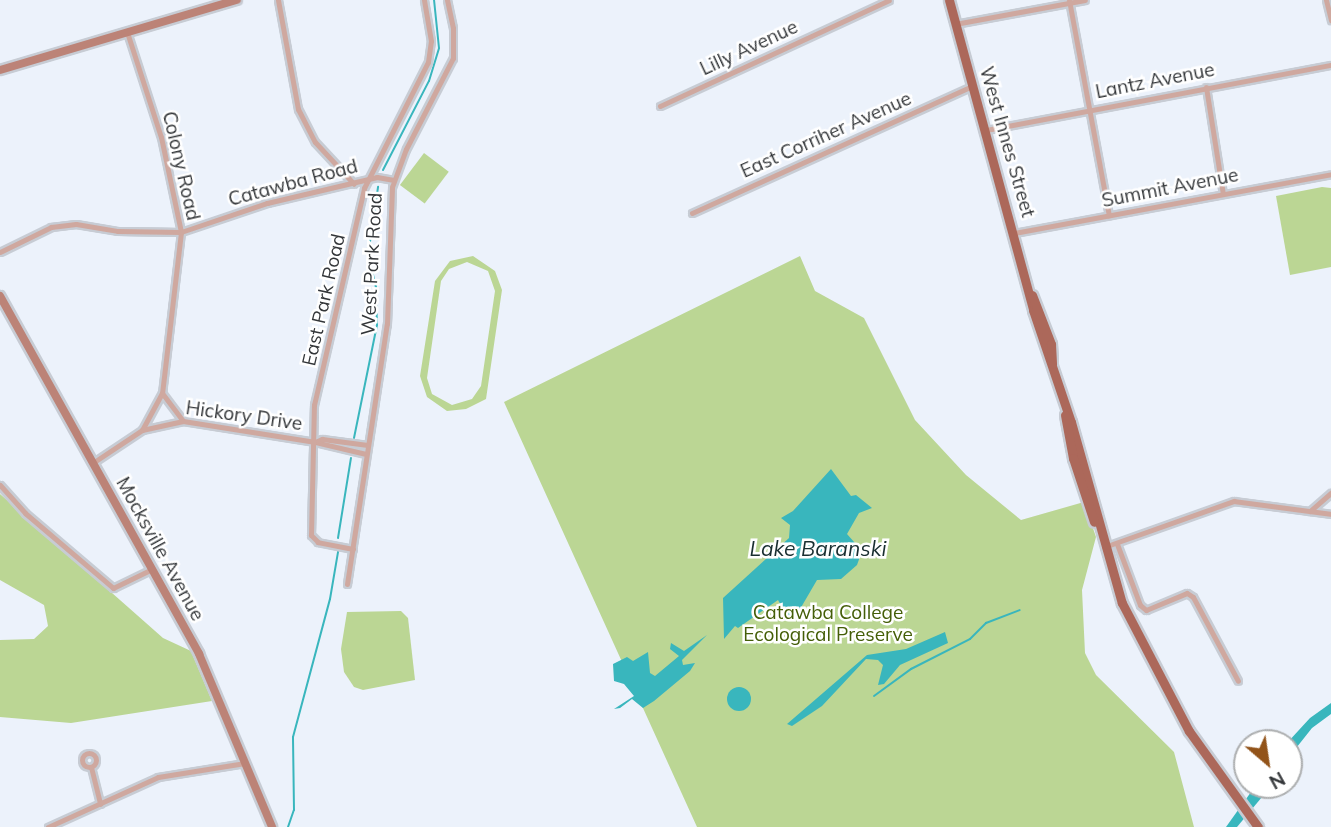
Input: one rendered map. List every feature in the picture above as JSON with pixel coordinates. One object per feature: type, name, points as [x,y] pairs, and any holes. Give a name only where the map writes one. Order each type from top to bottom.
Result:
[{"type":"main road","name":"West Innes Street","points":[[949,0],[1051,368],[1066,413],[1087,510],[1099,529],[1122,603],[1149,663],[1231,792],[1257,826]]},
{"type":"street","points":[[0,70],[237,0]]},
{"type":"street","points":[[278,0],[298,108],[315,142],[354,184]]},
{"type":"street","name":"East Park Road","points":[[353,549],[318,542],[311,535],[316,391],[368,179],[428,62],[431,41],[424,0]]},
{"type":"street","name":"West Park Road","points":[[347,584],[387,324],[388,229],[394,180],[453,58],[453,28],[447,0]]},
{"type":"street","name":"Lilly Avenue","points":[[660,106],[889,0]]},
{"type":"street","points":[[955,24],[1085,0]]},
{"type":"street","points":[[1326,0],[1331,20]]},
{"type":"street","points":[[1069,1],[1109,215]]},
{"type":"street","name":"Colony Road","points":[[127,32],[161,137],[181,232],[162,393],[142,430]]},
{"type":"street","name":"Lantz Avenue","points":[[986,130],[1206,86],[1331,65]]},
{"type":"street","name":"East Corriher Avenue","points":[[692,213],[972,86]]},
{"type":"street","points":[[1206,86],[1223,194]]},
{"type":"street","name":"Summit Avenue","points":[[1014,233],[1331,174]]},
{"type":"street","name":"Catawba Road","points":[[0,252],[51,227],[76,224],[118,231],[181,232],[267,203],[368,179],[394,180]]},
{"type":"street","name":"Mocksville Avenue","points":[[0,296],[204,664],[272,827]]},
{"type":"street","points":[[162,393],[183,421]]},
{"type":"street","name":"Hickory Drive","points":[[94,462],[142,430],[183,421],[315,442],[366,454]]},
{"type":"street","name":"Hickory Drive","points":[[315,442],[322,439],[368,445]]},
{"type":"street","points":[[0,485],[25,513],[113,588],[152,569]]},
{"type":"street","points":[[1310,511],[1331,492]]},
{"type":"street","points":[[1104,547],[1234,501],[1331,514]]},
{"type":"street","points":[[1117,544],[1140,605],[1146,610],[1187,593],[1193,597],[1238,681]]},
{"type":"street","points":[[48,827],[158,777],[245,763]]},
{"type":"street","points":[[90,767],[100,804]]},
{"type":"green space","points":[[424,153],[449,172],[425,204],[400,185]]},
{"type":"green space","points":[[1322,187],[1331,188],[1331,267],[1290,275],[1276,196]]},
{"type":"green space","points":[[473,256],[495,271],[502,290],[486,399],[466,409],[447,411],[427,397],[420,376],[435,281],[450,261]],"holes":[[[467,262],[488,271],[495,291],[481,386],[472,399],[452,405],[432,394],[427,378],[441,281],[449,269]]]},
{"type":"green space","name":"Catawba College Ecological Preserve","points":[[800,256],[815,291],[864,318],[915,420],[966,475],[1021,520],[1084,502],[1096,537],[1082,590],[1085,653],[1096,675],[1174,752],[1194,827],[697,827],[504,402]]},
{"type":"green space","points":[[0,494],[163,638],[191,651],[212,701],[71,723],[0,717],[0,640],[34,639],[48,626],[44,605],[0,580]]},
{"type":"green space","points":[[401,611],[408,618],[415,680],[363,690],[354,687],[344,672],[341,649],[347,612]]},
{"type":"water","name":"Lake Baranski","points":[[831,469],[851,496],[856,495],[872,508],[859,513],[847,534],[862,551],[857,565],[841,579],[817,580],[796,616],[787,616],[778,600],[738,628],[735,626],[724,639],[723,598],[789,538],[790,525],[781,518],[793,511]]},
{"type":"water","points":[[945,632],[948,643],[900,665],[884,684],[878,685],[883,665],[878,660],[866,659],[822,706],[792,726],[787,724],[867,655],[906,649]]},
{"type":"water","points":[[707,635],[682,660],[683,665],[695,663],[690,671],[654,701],[643,708],[632,699],[614,709],[634,696],[624,684],[614,681],[613,664],[627,657],[633,661],[648,652],[650,673],[655,676],[679,656],[670,649],[671,643],[684,651]]},
{"type":"water","points":[[739,687],[748,690],[751,699],[748,708],[739,711],[730,708],[727,699],[730,690]]},
{"type":"water","points":[[1331,703],[1331,714],[1312,728],[1303,739],[1303,729],[1300,729]]},
{"type":"water","points":[[1246,799],[1260,799],[1237,827],[1226,827]]},
{"type":"waterway","points":[[383,170],[429,81],[439,48],[434,0]]},
{"type":"waterway","points":[[354,438],[377,325],[376,287],[368,255],[378,187]]},
{"type":"waterway","points":[[338,538],[351,458]]},
{"type":"waterway","points":[[288,827],[294,810],[293,737],[330,599],[338,552]]},
{"type":"waterway","points":[[874,696],[911,669],[970,639],[986,623],[1020,610]]}]
